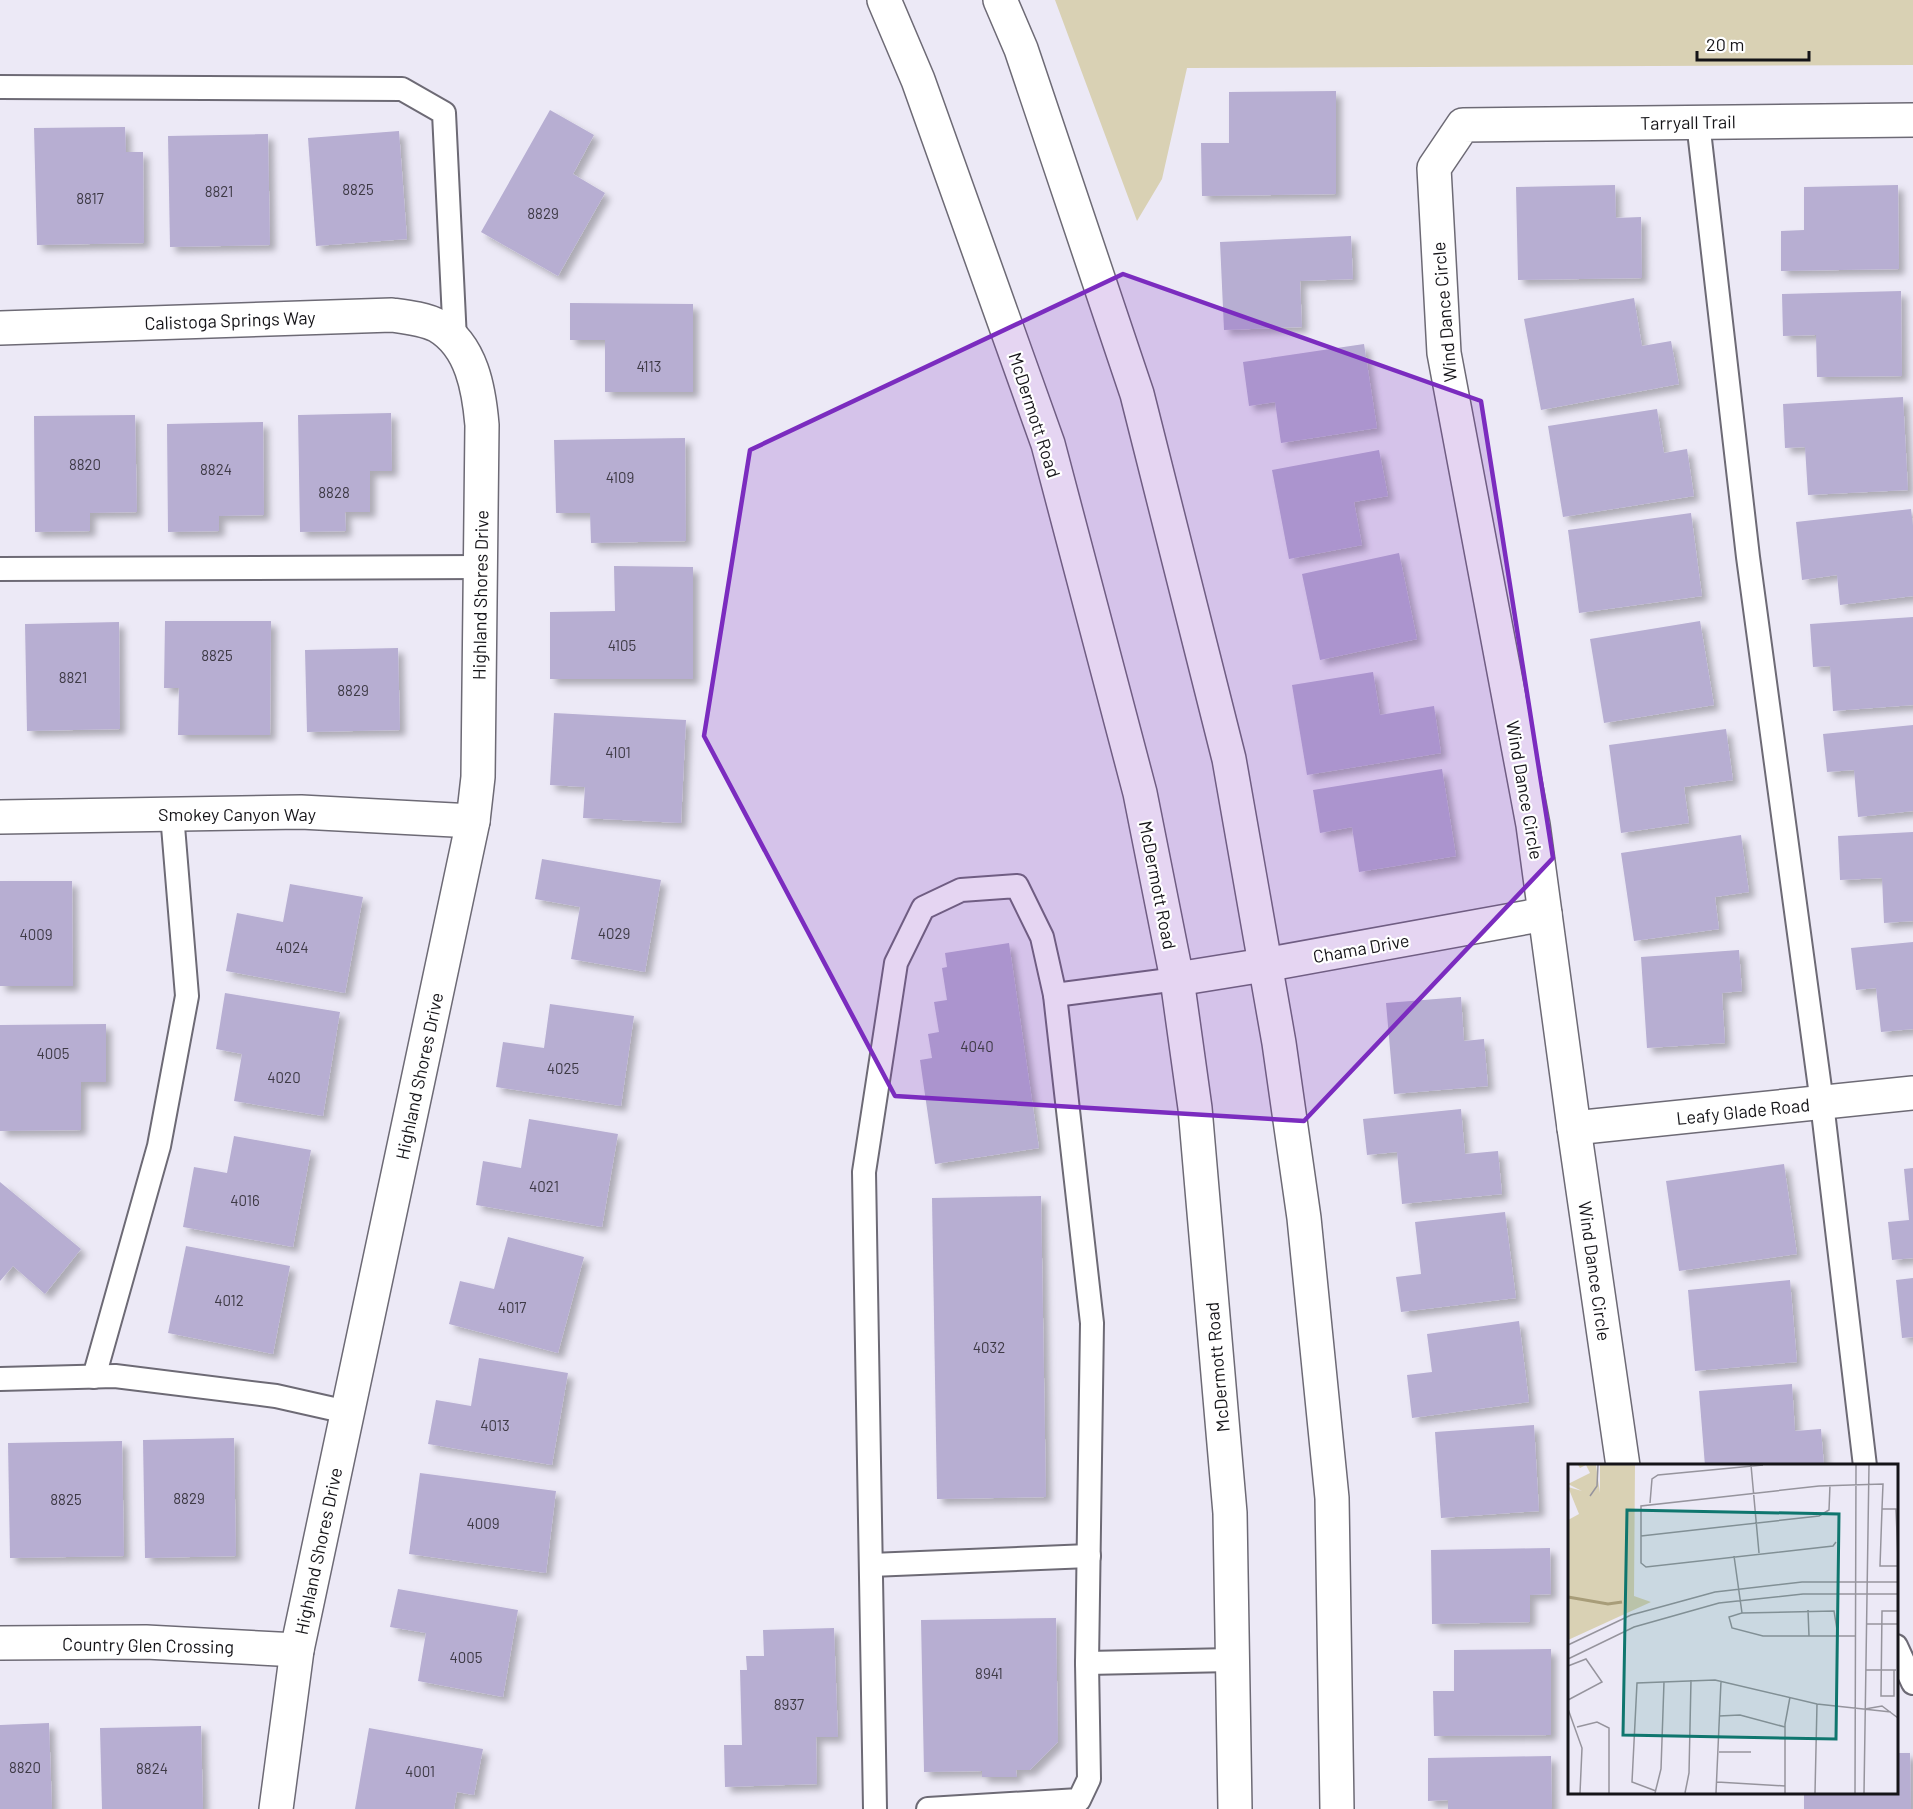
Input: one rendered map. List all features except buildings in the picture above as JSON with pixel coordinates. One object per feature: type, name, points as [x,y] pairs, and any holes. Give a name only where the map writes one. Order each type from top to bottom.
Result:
[{"type":"street","name":"McDermott Road","points":[[884,0],[918,80],[1047,444],[1140,793],[1177,979],[1195,1108],[1230,1513],[1235,1809]]},
{"type":"street","points":[[1000,0],[1021,49],[1137,394],[1229,759],[1279,1043],[1304,1218],[1332,1498],[1337,1809]]},
{"type":"street","name":"Tarryall Trail","points":[[1463,125],[1913,120]]},
{"type":"street","name":"Wind Dance Circle","points":[[1463,125],[1434,168],[1444,353],[1533,825],[1623,1464]]},
{"type":"street","name":"Calistoga Springs Way","points":[[0,328],[393,315],[417,319],[438,326],[455,340]]},
{"type":"street","name":"Highland Shores Drive","points":[[276,1809],[297,1650],[473,821],[478,777],[482,425],[479,394],[471,365],[455,340]]},
{"type":"street","name":"Smokey Canyon Way","points":[[0,817],[301,812],[473,821]]},
{"type":"street","name":"Chama Drive","points":[[1177,979],[1545,914]]},
{"type":"street","name":"Leafy Glade Road","points":[[1574,1128],[1913,1093]]},
{"type":"street","name":"Country Glen Crossing","points":[[0,1643],[146,1642],[297,1650]]},
{"type":"lane","points":[[0,87],[402,89],[444,113],[455,340]]},
{"type":"lane","points":[[1698,122],[1748,557],[1822,1102],[1865,1464]]},
{"type":"lane","points":[[0,569],[480,567]]},
{"type":"lane","points":[[94,1377],[159,1146],[187,996],[172,814]]},
{"type":"lane","points":[[875,1809],[864,1172],[896,963],[923,908],[961,890],[1017,886],[1042,937],[1055,995],[1092,1323],[1087,1663],[1089,1779],[1079,1800],[928,1809]]},
{"type":"lane","points":[[1055,995],[1177,979]]},
{"type":"lane","points":[[0,1379],[115,1376],[276,1396],[347,1412]]},
{"type":"lane","points":[[871,1565],[1089,1556]]},
{"type":"lane","points":[[1898,1650],[1913,1683]]},
{"type":"lane","points":[[1087,1663],[1232,1660]]},
{"type":"highlighted area","points":[[1123,274],[1481,401],[1553,858],[1304,1121],[895,1096],[704,736],[750,450]]},
{"type":"shaded area","points":[[1055,0],[1913,0],[1913,65],[1187,68],[1162,179],[1137,221]]}]
